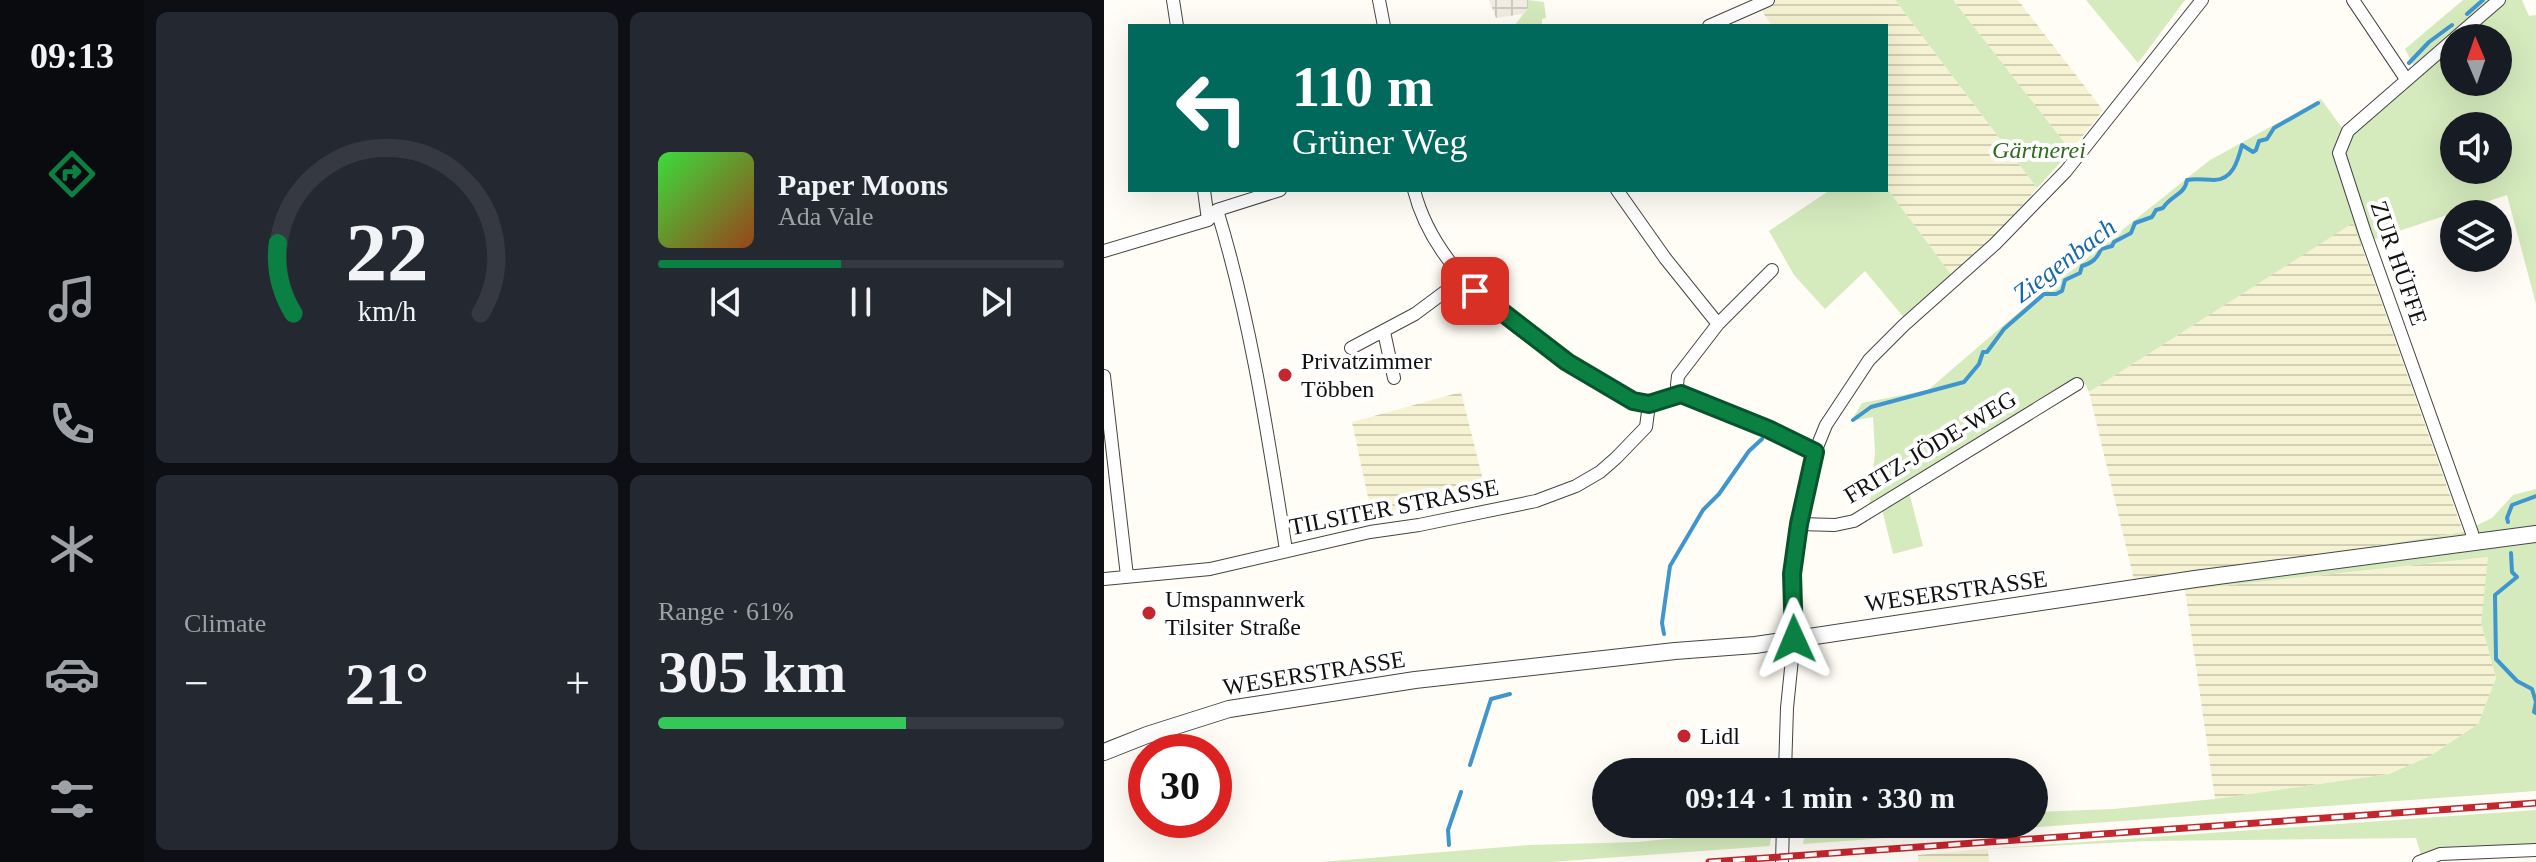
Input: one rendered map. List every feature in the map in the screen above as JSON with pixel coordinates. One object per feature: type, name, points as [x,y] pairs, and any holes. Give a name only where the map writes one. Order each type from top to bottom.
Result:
[{"type":"street","points":[[1173,0],[1177,24]]},
{"type":"street","points":[[1379,0],[1384,24]]},
{"type":"street","points":[[1714,24],[1768,0]]},
{"type":"street","points":[[1785,758],[1794,639],[1792,574],[1815,452],[1826,425],[1869,360],[1995,244],[2066,171],[2202,0]]},
{"type":"street","points":[[2353,0],[2406,79]]},
{"type":"street","name":"ZUR HÜFFE","points":[[2472,24],[2499,0]]},
{"type":"street","name":"ZUR HÜFFE","points":[[2440,51],[2348,131],[2339,153],[2472,533],[2472,542]]},
{"type":"street","points":[[1205,192],[1241,299],[1286,550]]},
{"type":"street","points":[[1104,251],[1275,192]]},
{"type":"street","points":[[1414,192],[1418,208],[1462,279],[1487,302],[1567,362],[1633,401],[1649,404],[1681,394],[1768,429],[1815,452]]},
{"type":"street","points":[[1618,192],[1665,258],[1718,324]]},
{"type":"street","points":[[1681,394],[1677,385],[1678,376],[1718,324],[1772,270]]},
{"type":"street","points":[[1351,348],[1415,314],[1462,279]]},
{"type":"street","points":[[1384,332],[1394,378]]},
{"type":"street","points":[[1104,376],[1127,576]]},
{"type":"street","name":"FRITZ-JÖDE-WEG","points":[[1799,524],[1835,525],[1854,521],[2077,384]]},
{"type":"street","name":"TILSITER STRASSE","points":[[1104,579],[1210,569],[1286,550],[1536,501],[1576,486],[1600,472],[1646,427],[1649,404]]},
{"type":"street","name":"WESERSTRASSE","points":[[1104,752],[1186,722],[1257,705],[1415,680],[1794,639],[2199,578],[2536,534]]},
{"type":"street","points":[[1782,862],[1783,838]]},
{"type":"street","points":[[2419,862],[2440,854],[2536,850]]},
{"type":"shaded area","points":[[1489,0],[1528,0],[1528,8],[1523,14],[1496,18]]},
{"type":"shaded area","points":[[1895,0],[2037,188],[1991,242],[1953,277],[1888,190],[1888,24],[1771,24],[1756,2]]},
{"type":"shaded area","points":[[1953,0],[2018,0],[2103,110],[2071,151]]},
{"type":"shaded area","points":[[2353,222],[2463,532],[2135,584],[2089,392]]},
{"type":"shaded area","points":[[1461,392],[1487,496],[1373,521],[1352,422]]},
{"type":"shaded area","points":[[2489,557],[2481,623],[2496,678],[2478,724],[2430,756],[2389,774],[2215,799],[2185,590]]},
{"type":"shaded area","points":[[1988,850],[1989,862],[1918,862],[1918,855]]},
{"type":"green space","points":[[1528,0],[1544,2],[1546,18],[1542,19],[1542,24],[1516,24],[1528,8]]},
{"type":"green space","name":"Gärtnerei","points":[[1895,0],[1953,0],[2071,151],[2037,188]]},
{"type":"green space","points":[[2086,0],[2185,0],[2138,63]]},
{"type":"green space","points":[[2463,0],[2522,0],[2529,16],[2536,15],[2536,304],[2512,214],[2512,200],[2508,200],[2507,195],[2492,200],[2440,200],[2440,217],[2360,244],[2353,223],[2089,392],[2085,384],[1909,492],[1923,546],[1893,554],[1880,501],[1869,508],[1875,453],[1873,417],[1851,421],[1862,403],[1928,390],[2013,317],[2210,160],[2321,99],[2345,132],[2415,68],[2405,49]]},
{"type":"green space","points":[[1888,190],[1953,277],[1906,320],[1865,271],[1825,309],[1794,275],[1769,231],[1827,192]]},
{"type":"green space","points":[[2536,489],[2536,791],[2048,826],[2048,811],[2215,799],[2389,774],[2430,756],[2478,724],[2496,678],[2481,623],[2488,557],[2185,590],[2171,578],[2463,532],[2492,518],[2513,495]]},
{"type":"green space","points":[[2536,810],[2536,854],[2442,858],[2423,862],[2416,838],[2148,841],[1984,849]]},
{"type":"green space","points":[[1676,838],[1771,838],[1770,846],[1551,862],[1320,862],[1529,845]]},
{"type":"green space","points":[[1804,838],[1886,838],[1803,844]]},
{"type":"waterway","name":"Ziegenbach","points":[[2467,14],[2483,0]]},
{"type":"waterway","name":"Ziegenbach","points":[[2409,63],[2440,34]]},
{"type":"waterway","name":"Ziegenbach","points":[[1853,420],[1871,407],[1964,382],[1979,364],[1983,352],[1987,352],[2004,329],[2044,294],[2062,291],[2065,280],[2080,273],[2082,266],[2094,260],[2101,249],[2112,246],[2131,233],[2135,223],[2152,217],[2156,210],[2163,208],[2184,189],[2187,180],[2226,177],[2234,168],[2242,145],[2253,152],[2259,141],[2267,139],[2274,128],[2318,103]]},
{"type":"waterway","name":"Ziegenbach","points":[[1664,634],[1662,623],[1670,566],[1703,510],[1762,439]]},
{"type":"waterway","points":[[2508,522],[2512,505],[2536,496]]},
{"type":"waterway","points":[[2511,553],[2512,572],[2517,577],[2495,595],[2496,659],[2517,681],[2532,689],[2536,713]]},
{"type":"waterway","name":"Ziegenbach","points":[[1470,765],[1491,699],[1510,694]]},
{"type":"waterway","name":"Ziegenbach","points":[[1449,845],[1448,830],[1461,792]]},
{"type":"railway","points":[[1709,862],[2536,803]]},
{"type":"place","name":"Privatzimmer Többen","points":[[1285,375]]},
{"type":"place","name":"Umspannwerk Tilsiter Straße","points":[[1149,613]]},
{"type":"place","name":"Lidl","points":[[1684,736]]},
{"type":"route","points":[[1475,291],[1567,362],[1633,401],[1649,404],[1681,394],[1768,429],[1815,452],[1792,574],[1794,639]]}]
